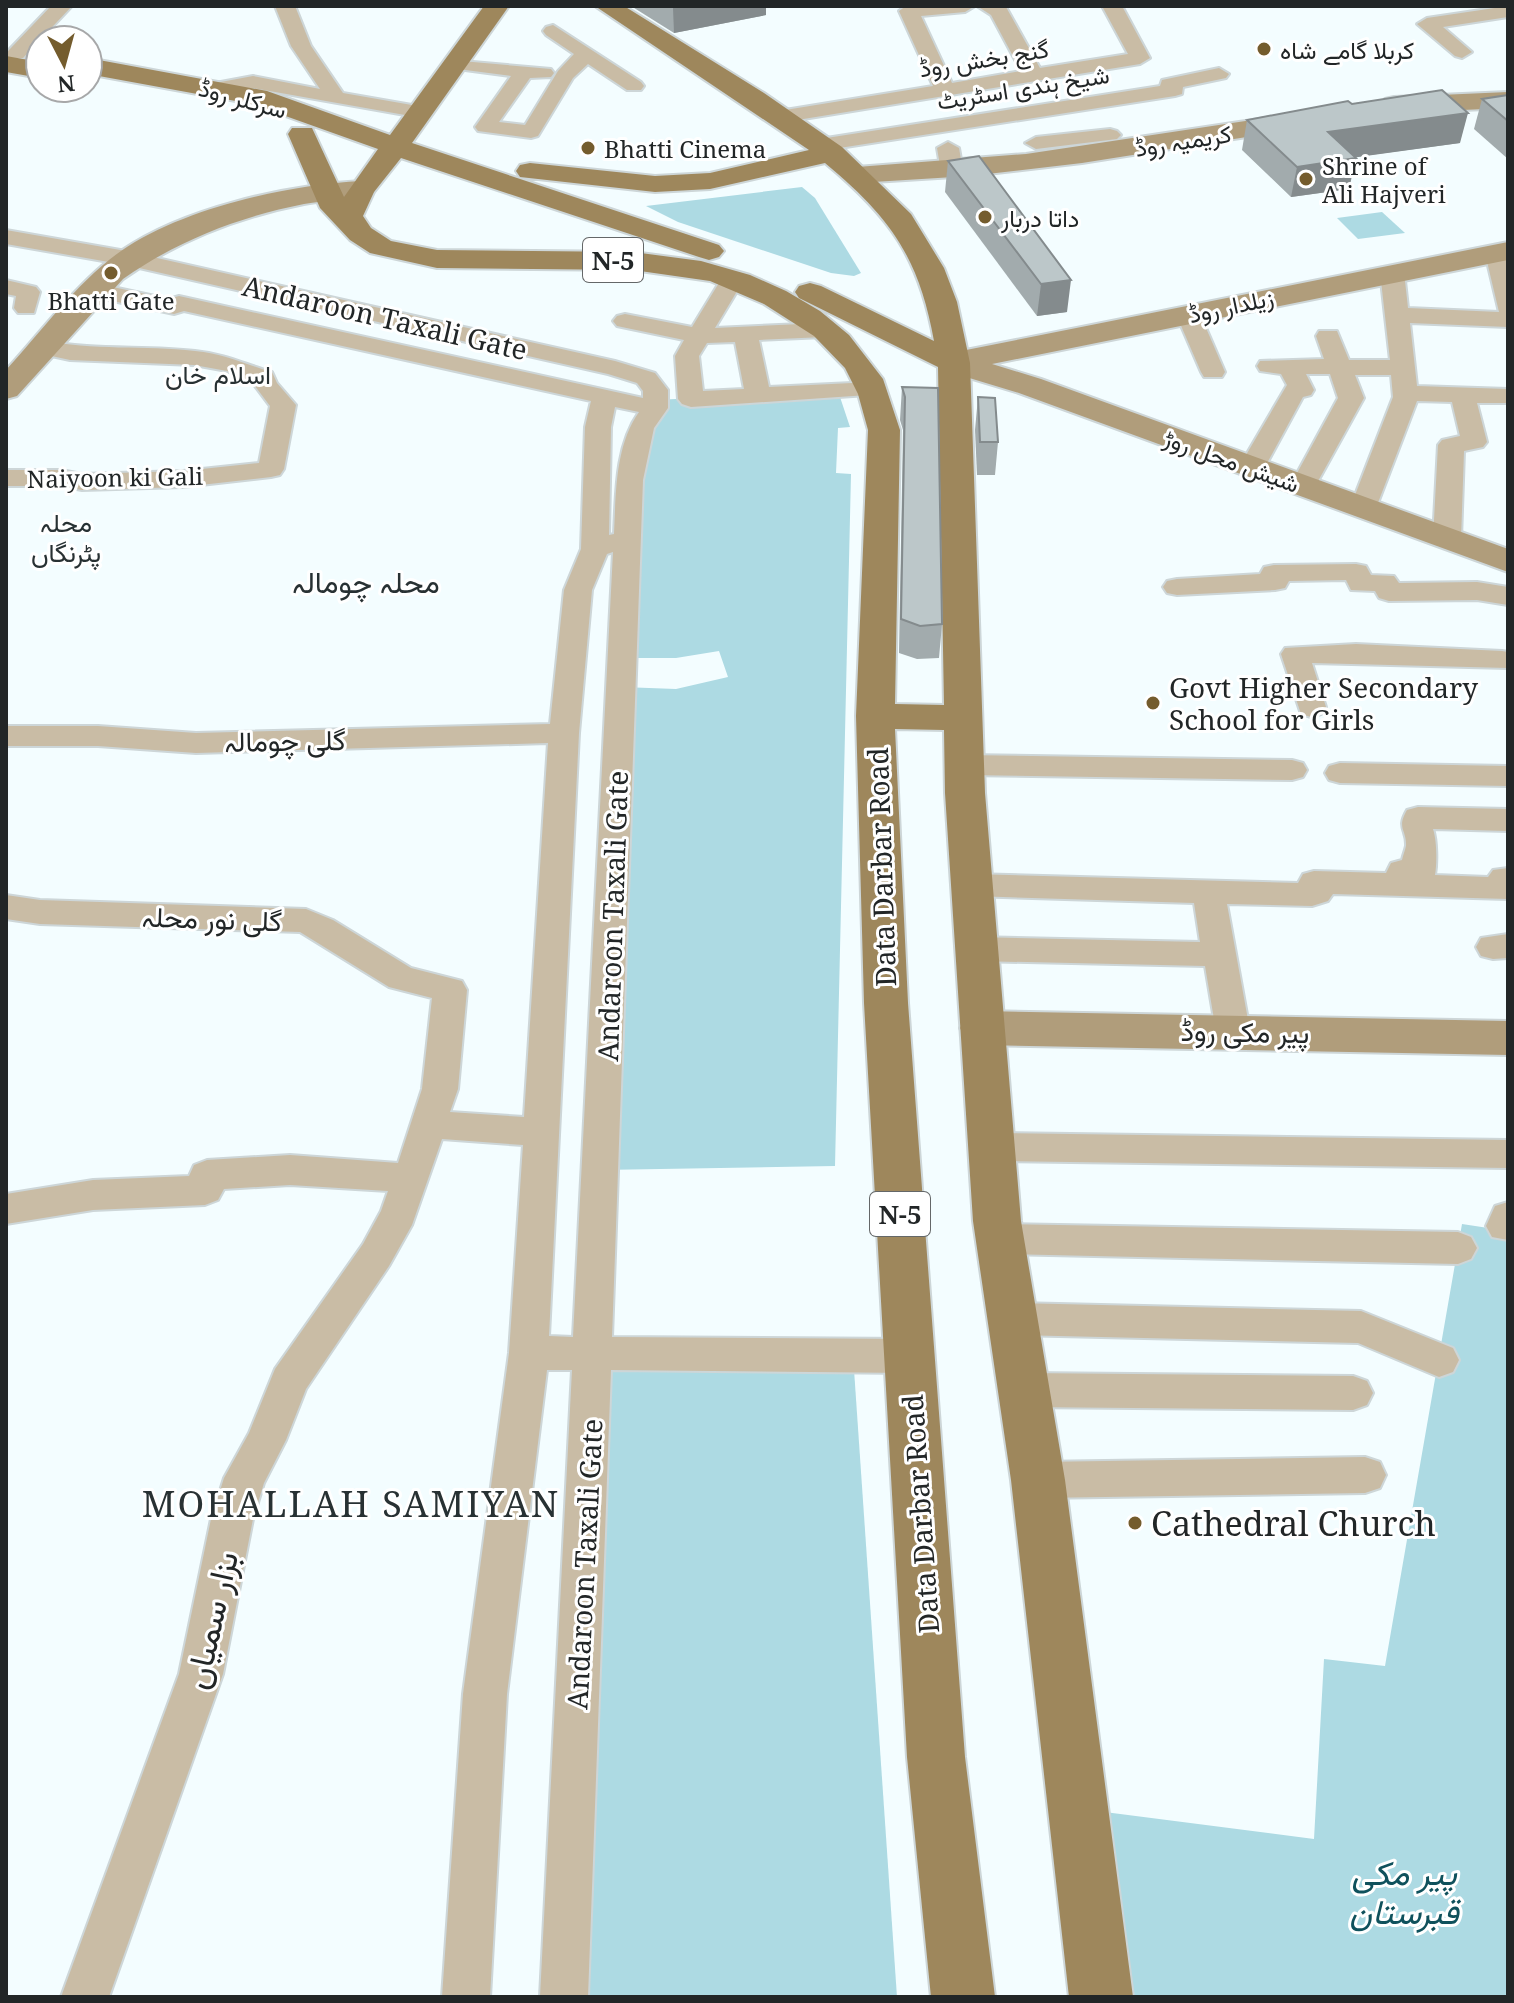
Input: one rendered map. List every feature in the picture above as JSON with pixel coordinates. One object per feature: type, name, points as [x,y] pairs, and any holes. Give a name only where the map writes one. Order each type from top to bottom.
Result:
[{"type":"main road","points":[[352,226],[350,210],[361,190],[497,6]]},
{"type":"main road","points":[[607,6],[779,117],[857,175],[892,209],[930,270],[945,316],[954,363],[964,765],[991,1147],[1000,1239],[1038,1480],[1101,1997]]},
{"type":"main road","name":"سرکلر روڈ","points":[[104,69],[258,97],[303,124]]},
{"type":"main road","name":"سرکلر روڈ","points":[[104,82],[218,102],[303,124],[403,135]]},
{"type":"main road","points":[[352,226],[334,208],[303,124],[403,135],[445,164],[579,206],[788,281],[954,363]]},
{"type":"main road","points":[[445,164],[655,184],[710,181],[826,149]]},
{"type":"main road","name":"N-5","points":[[352,226],[364,237],[386,248],[438,260],[663,263],[733,278],[784,301],[852,359]]},
{"type":"main road","name":"Data Darbar Road","points":[[852,359],[884,430],[875,716],[886,1003],[936,1757],[963,1997]]},
{"type":"main road","points":[[875,716],[963,718]]},
{"type":"street","points":[[17,57],[64,6]]},
{"type":"street","points":[[285,6],[301,46],[336,98]]},
{"type":"street","points":[[945,90],[909,11],[965,6]]},
{"type":"street","points":[[987,6],[999,11],[1034,76]]},
{"type":"street","name":"گنج بخش روڈ","points":[[779,117],[1140,58],[1112,6]]},
{"type":"street","points":[[1508,11],[1427,24],[1454,46],[1508,31]]},
{"type":"street","points":[[553,31],[634,86]]},
{"type":"street","points":[[525,71],[485,127],[531,132],[565,75],[586,54]]},
{"type":"street","points":[[457,64],[565,75]]},
{"type":"street","name":"شیخ ہندی اسٹریٹ","points":[[826,149],[1175,90],[1169,84],[1219,74]]},
{"type":"street","points":[[217,88],[253,82],[336,98],[403,135]]},
{"type":"street","points":[[1362,110],[1407,103],[1508,100]]},
{"type":"street","points":[[1081,104],[1118,142]]},
{"type":"street","name":"کریمیہ روڈ","points":[[857,175],[950,160],[1332,115]]},
{"type":"street","points":[[1036,143],[1118,142]]},
{"type":"street","points":[[903,151],[950,160],[970,145]]},
{"type":"street","points":[[6,389],[111,274],[189,229],[262,206],[327,192],[361,190]]},
{"type":"street","points":[[6,237],[111,274],[174,307],[179,303],[241,316],[655,408]]},
{"type":"street","points":[[1504,263],[1508,309]]},
{"type":"street","name":"زیلدار روڈ","points":[[954,363],[1392,272],[1504,263]]},
{"type":"street","points":[[1363,508],[1404,381],[1392,272]]},
{"type":"street","name":"Andaroon Taxali Gate","points":[[111,274],[615,368],[646,378],[656,390],[655,408],[641,428],[630,480],[611,543],[593,1353],[564,1997]]},
{"type":"street","points":[[733,278],[692,357],[691,399],[752,364],[852,359]]},
{"type":"street","points":[[6,287],[28,292],[26,308]]},
{"type":"street","points":[[1188,314],[1213,372]]},
{"type":"street","points":[[1395,315],[1508,320]]},
{"type":"street","points":[[625,321],[692,357],[752,364],[852,359]]},
{"type":"street","points":[[1303,486],[1351,398],[1328,336]]},
{"type":"street","name":"Naiyoon ki Gali","points":[[6,478],[61,478],[82,482],[183,479],[271,469],[283,405],[265,385],[263,377],[234,365],[194,358],[70,353],[42,347]]},
{"type":"street","name":"شیش محل روڑ","points":[[954,363],[1030,386],[1508,561]]},
{"type":"street","points":[[1252,467],[1294,391],[1302,390],[1279,366],[1339,367],[1462,393],[1508,396]]},
{"type":"street","points":[[1447,539],[1451,445],[1474,442],[1462,393]]},
{"type":"street","points":[[466,1997],[485,1694],[510,1520],[529,1353],[564,733],[578,590],[611,543],[598,427],[605,397]]},
{"type":"street","points":[[1177,587],[1275,582],[1274,573],[1356,572],[1361,584],[1384,582],[1389,592],[1477,591],[1508,596]]},
{"type":"street","points":[[1311,707],[1295,654],[1356,653],[1506,666]]},
{"type":"street","name":"گلی چومالہ","points":[[6,736],[98,736],[196,743],[564,733]]},
{"type":"street","points":[[964,765],[1292,770]]},
{"type":"street","points":[[1340,773],[1508,776]]},
{"type":"street","points":[[1405,885],[1402,871],[1421,872],[1417,858],[1422,844],[1416,825],[1418,818],[1508,820]]},
{"type":"street","points":[[972,885],[1312,895],[1317,893],[1314,882],[1501,889],[1505,888],[1504,878]]},
{"type":"street","points":[[1208,891],[1233,1031]]},
{"type":"street","name":"گلی نور محلہ","points":[[6,907],[40,912],[306,921],[401,978],[450,990]]},
{"type":"street","points":[[976,949],[1219,954]]},
{"type":"street","name":"بزار سمیاں","points":[[85,1997],[201,1674],[232,1519],[245,1478],[266,1440],[289,1381],[376,1255],[399,1214],[440,1089],[450,990]]},
{"type":"street","name":"پیر مکی روڈ","points":[[982,1028],[1508,1038]]},
{"type":"street","points":[[428,1124],[543,1132]]},
{"type":"street","points":[[991,1147],[1508,1154]]},
{"type":"street","points":[[6,1209],[93,1195],[205,1190],[207,1175],[290,1170],[409,1178]]},
{"type":"street","points":[[1000,1239],[1458,1248]]},
{"type":"street","points":[[1013,1319],[1361,1327],[1439,1360]]},
{"type":"street","points":[[529,1353],[910,1356]]},
{"type":"street","points":[[1023,1390],[1353,1393]]},
{"type":"street","points":[[1038,1480],[1365,1475]]},
{"type":"green space","points":[[802,187],[815,198],[861,273],[854,276],[831,273],[678,222],[646,206]]},
{"type":"green space","points":[[1382,212],[1405,233],[1358,239],[1337,218]]},
{"type":"green space","points":[[838,391],[850,427],[838,428],[836,473],[851,474],[835,1166],[601,1170],[622,687],[676,689],[728,677],[719,651],[676,658],[623,658],[630,480],[655,400]]},
{"type":"green space","name":"پیر مکی قبرستان","points":[[1462,1224],[1508,1231],[1508,1997],[1118,1997],[1089,1810],[1314,1839],[1324,1659],[1385,1666]]},
{"type":"green space","points":[[593,1353],[853,1355],[897,1997],[564,1997]]},
{"type":"building","points":[[1442,90],[1468,113],[1328,132],[1356,158],[1297,167],[1247,120],[1348,101],[1352,104]]},
{"type":"building","points":[[1508,95],[1508,121],[1482,99]]},
{"type":"building","points":[[979,156],[1071,280],[1041,284],[948,161]]},
{"type":"building","points":[[902,387],[938,388],[942,624],[920,626],[901,619],[905,397]]},
{"type":"building","points":[[978,397],[995,398],[998,442],[980,442]]},
{"type":"place","name":"کربلا گامے شاہ","points":[[1264,49]]},
{"type":"place","name":"Bhatti Cinema","points":[[588,148]]},
{"type":"place","name":"Shrine of Ali Hajveri","points":[[1306,179]]},
{"type":"place","name":"داتا دربار","points":[[985,217]]},
{"type":"place","name":"Bhatti Gate","points":[[111,273]]},
{"type":"place","name":"Govt Higher Secondary School for Girls","points":[[1153,703]]},
{"type":"place","name":"Cathedral Church","points":[[1135,1523]]},
{"type":"district","name":"اسلام خان","points":[[218,374]]},
{"type":"district","name":"محلہ پٹرنگاں","points":[[66,537]]},
{"type":"district","name":"محلہ چومالہ","points":[[366,581]]},
{"type":"district","name":"MOHALLAH SAMIYAN","points":[[351,1503]]}]
